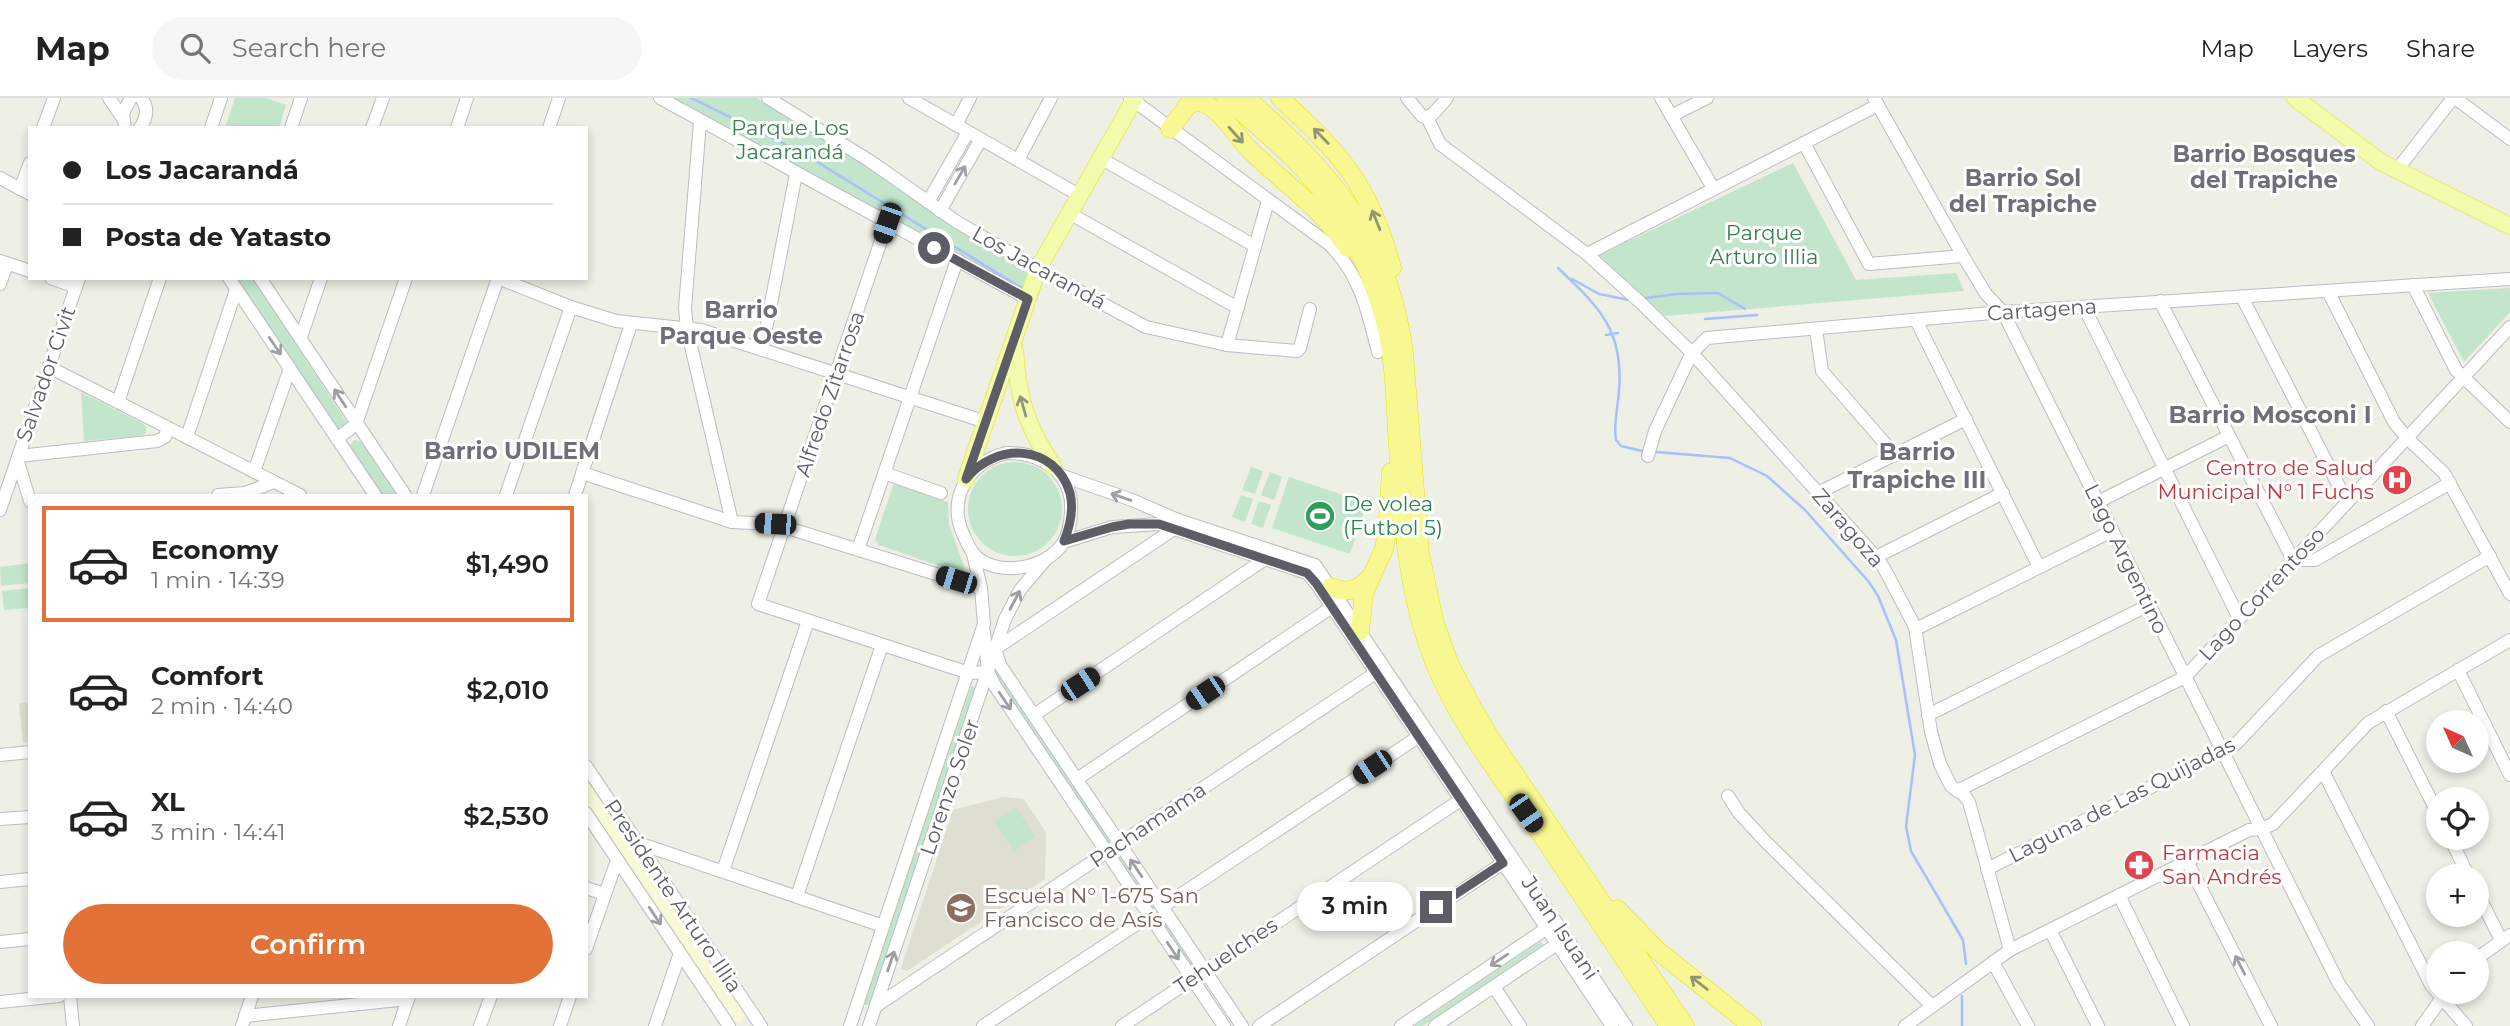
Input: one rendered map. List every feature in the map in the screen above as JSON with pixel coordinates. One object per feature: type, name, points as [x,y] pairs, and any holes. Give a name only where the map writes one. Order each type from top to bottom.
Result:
[{"type":"highway","points":[[1226,98],[1290,155],[1324,193],[1361,254],[1377,295],[1401,391],[1420,554],[1426,589],[1440,639],[1473,709],[1685,1026]]},
{"type":"highway","points":[[1247,98],[1313,159],[1343,195],[1377,254],[1402,334]]},
{"type":"highway","points":[[1280,98],[1337,153],[1360,184],[1376,218],[1393,271],[1402,334],[1391,353]]},
{"type":"highway","points":[[1170,129],[1188,105],[1198,101],[1213,108],[1252,152],[1305,197],[1345,243],[1377,295]]},
{"type":"highway","points":[[1361,640],[1364,593],[1384,549],[1387,533],[1396,416],[1401,391]]},
{"type":"highway","points":[[1396,416],[1404,530],[1411,582],[1420,621],[1439,673],[1454,705],[1481,747],[1669,1026]]},
{"type":"highway","points":[[1335,599],[1344,591],[1363,585],[1372,575]]},
{"type":"highway","points":[[1560,839],[1640,934],[1752,1026]]},
{"type":"main road","points":[[2295,98],[2396,171],[2510,226]]},
{"type":"main road","points":[[966,479],[1038,269],[1133,99]]},
{"type":"main road","points":[[1015,340],[1019,396],[1025,417],[1058,471]]},
{"type":"street","points":[[44,126],[54,98]]},
{"type":"street","points":[[109,98],[124,122]]},
{"type":"street","points":[[124,122],[126,104],[131,98]]},
{"type":"street","points":[[141,98],[155,126]]},
{"type":"street","points":[[212,126],[221,98]]},
{"type":"street","points":[[292,126],[301,98]]},
{"type":"street","points":[[374,126],[383,98]]},
{"type":"street","points":[[458,126],[467,98]]},
{"type":"street","points":[[550,126],[559,98]]},
{"type":"street","name":"Los Jacarandá","points":[[660,98],[957,260],[1030,293]]},
{"type":"street","name":"Los Jacarandá","points":[[768,98],[870,161],[940,211],[1038,269],[1146,327],[1227,345],[1297,351],[1310,309]]},
{"type":"street","points":[[909,98],[1079,195]]},
{"type":"street","points":[[956,125],[970,98]]},
{"type":"street","points":[[1018,160],[1051,98]]},
{"type":"street","name":"Zaragoza","points":[[1406,98],[1422,116],[1427,117],[1440,144],[1587,254],[1692,353],[1884,568],[1916,629],[1928,715],[1941,764],[1947,779],[1969,802],[2010,950]]},
{"type":"street","points":[[1427,117],[1447,98]]},
{"type":"street","points":[[1661,98],[1713,188]]},
{"type":"street","points":[[1671,116],[1707,98]]},
{"type":"street","points":[[2396,171],[2454,98],[2510,139]]},
{"type":"street","points":[[1133,99],[1329,245],[1350,268],[1391,353]]},
{"type":"street","points":[[1587,254],[1804,143],[1876,102]]},
{"type":"street","name":"Lago Argentino","points":[[1876,102],[1963,256],[1986,294],[2003,312],[2339,984],[2368,1026]]},
{"type":"street","points":[[141,126],[146,113]]},
{"type":"street","points":[[700,122],[685,308],[687,329],[732,522]]},
{"type":"street","points":[[928,202],[968,132]]},
{"type":"street","points":[[940,211],[981,139]]},
{"type":"street","points":[[1804,143],[1869,264],[1963,256]]},
{"type":"street","points":[[1100,158],[1255,246]]},
{"type":"street","points":[[762,350],[796,174]]},
{"type":"street","points":[[0,178],[25,191]]},
{"type":"street","points":[[1227,345],[1268,201]]},
{"type":"street","points":[[1069,213],[1238,308]]},
{"type":"street","name":"Alfredo Zitarrosa","points":[[808,621],[758,604],[887,223]]},
{"type":"street","points":[[858,550],[957,260]]},
{"type":"street","points":[[0,284],[4,262],[28,270]]},
{"type":"street","name":"Cartagena","points":[[1692,353],[1707,338],[2003,312],[2510,279]]},
{"type":"street","points":[[118,402],[159,280]]},
{"type":"street","points":[[230,280],[374,494]]},
{"type":"street","points":[[261,280],[404,494]]},
{"type":"street","points":[[300,337],[320,280]]},
{"type":"street","points":[[337,439],[356,424],[405,280]]},
{"type":"street","points":[[423,494],[497,280]]},
{"type":"street","points":[[503,280],[571,307],[631,324],[701,330],[986,422]]},
{"type":"street","name":"Salvador Civit","points":[[0,510],[78,282]]},
{"type":"street","points":[[2413,285],[2451,363],[2463,378],[2510,422]]},
{"type":"street","points":[[187,437],[236,290]]},
{"type":"street","points":[[2328,291],[2394,422],[2444,473],[2510,594]]},
{"type":"street","points":[[2242,297],[2347,502]]},
{"type":"street","points":[[2160,302],[2293,561],[2315,560],[2450,483]]},
{"type":"street","points":[[506,494],[571,307]]},
{"type":"street","points":[[2084,307],[2239,618]]},
{"type":"street","points":[[1916,320],[2039,567]]},
{"type":"street","points":[[575,494],[631,324]]},
{"type":"street","name":"Lago Correntoso","points":[[2185,677],[2510,327]]},
{"type":"street","points":[[1816,329],[1822,371],[1895,455]]},
{"type":"street","points":[[1648,456],[1655,431],[1692,353]]},
{"type":"street","points":[[49,367],[298,494]]},
{"type":"street","points":[[254,472],[290,368]]},
{"type":"street","points":[[1818,493],[1966,419]]},
{"type":"street","points":[[28,494],[18,458],[157,442],[165,437],[168,428]]},
{"type":"street","points":[[2098,502],[2229,436]]},
{"type":"street","points":[[1006,453],[1036,456],[1058,471],[1070,492],[1070,527],[1064,541],[1047,558],[1028,566],[1010,568],[984,562],[973,554],[958,517],[959,498],[966,479],[979,464],[1006,453]]},
{"type":"street","name":"Juan Isuani","points":[[1058,471],[1132,500],[1176,525],[1269,555],[1315,565],[1380,670],[1507,860],[1562,941],[1626,1026]]},
{"type":"street","points":[[582,473],[732,522],[784,527],[981,588]]},
{"type":"street","points":[[884,473],[941,493]]},
{"type":"street","points":[[232,494],[245,493],[274,482]]},
{"type":"street","points":[[1876,557],[2003,493]]},
{"type":"street","points":[[2329,522],[2330,538],[2338,542],[2352,539]]},
{"type":"street","name":"Juan Isuani","points":[[1064,541],[1129,524],[1176,525]]},
{"type":"street","points":[[1176,525],[995,649],[1000,666],[1242,1026]]},
{"type":"street","points":[[1916,629],[2112,531]]},
{"type":"street","name":"Lorenzo Soler","points":[[850,1026],[984,624],[981,588],[973,554]]},
{"type":"street","points":[[1034,715],[1269,555]]},
{"type":"street","name":"Juan Isuani","points":[[1269,555],[1307,573],[1335,599],[1380,670]]},
{"type":"street","name":"Laguna de Las Quijadas","points":[[1987,869],[2235,745],[2318,656],[2490,556]]},
{"type":"street","name":"Lorenzo Soler","points":[[869,1026],[995,649],[1015,597],[1047,558]]},
{"type":"street","points":[[1077,779],[1335,599]]},
{"type":"street","points":[[1928,715],[2149,606]]},
{"type":"street","points":[[723,871],[808,621],[969,673],[988,672]]},
{"type":"street","points":[[984,624],[988,672],[995,686],[1224,1026]]},
{"type":"street","points":[[1905,1026],[2010,950],[2249,830],[2273,824],[2368,723],[2510,640]]},
{"type":"street","points":[[797,896],[881,645]]},
{"type":"street","name":"Pachamama","points":[[875,1009],[1380,670]]},
{"type":"street","points":[[2458,670],[2510,775]]},
{"type":"street","points":[[1957,791],[2185,677]]},
{"type":"street","points":[[2386,711],[2426,790]]},
{"type":"street","points":[[1162,907],[1423,734]]},
{"type":"street","points":[[0,755],[28,752]]},
{"type":"street","name":"Presidente Arturo Illia","points":[[588,769],[754,1024]]},
{"type":"street","points":[[2323,771],[2426,975]]},
{"type":"street","name":"Tehuelches","points":[[1122,1026],[1465,796]]},
{"type":"street","points":[[1728,796],[1739,813],[1765,841],[1932,1006]]},
{"type":"street","name":"Presidente Arturo Illia","points":[[588,816],[729,1026]]},
{"type":"street","points":[[0,819],[28,817]]},
{"type":"street","points":[[638,843],[883,926]]},
{"type":"street","points":[[588,943],[617,860]]},
{"type":"street","points":[[1259,1026],[1507,860]]},
{"type":"street","points":[[2187,861],[2271,1026]]},
{"type":"street","points":[[0,882],[28,879]]},
{"type":"street","points":[[588,889],[605,894]]},
{"type":"street","points":[[2119,895],[2183,1026]]},
{"type":"street","points":[[2489,910],[2506,937],[2489,949]]},
{"type":"street","points":[[983,1026],[1149,916]]},
{"type":"street","points":[[1401,1026],[1551,925]]},
{"type":"street","points":[[2050,930],[2098,1026]]},
{"type":"street","points":[[0,942],[28,939]]},
{"type":"street","points":[[1435,1026],[1562,941]]},
{"type":"street","name":"Juan Isuani","points":[[1562,941],[1612,1026]]},
{"type":"street","points":[[655,1026],[680,953]]},
{"type":"street","points":[[1993,961],[2028,1026]]},
{"type":"street","points":[[1494,987],[1520,1026]]},
{"type":"street","points":[[0,1002],[39,998]]},
{"type":"street","points":[[70,998],[73,1026]]},
{"type":"street","points":[[251,998],[243,1021],[409,998],[399,1026]]},
{"type":"street","points":[[480,1026],[490,998]]},
{"type":"street","points":[[560,1026],[569,998]]},
{"type":"street","points":[[2422,1026],[2437,1004]]},
{"type":"street","points":[[2450,1004],[2466,1026]]},
{"type":"street","points":[[855,1011],[875,1009]]},
{"type":"shaded area","points":[[28,702],[28,742],[23,742],[19,703]]},
{"type":"shaded area","name":"Escuela N° 1-675 San Francisco de Asís","points":[[1003,797],[1024,799],[1046,832],[1045,879],[907,971],[901,968],[953,810]]},
{"type":"green space","points":[[235,98],[265,98],[286,105],[280,126],[226,126]]},
{"type":"green space","name":"Parque Los Jacarandá","points":[[670,98],[757,98],[865,163],[1026,272],[1029,275],[1022,290]]},
{"type":"green space","name":"Parque Arturo Illia","points":[[1793,163],[1856,280],[1956,273],[1964,291],[1665,316],[1599,255]]},
{"type":"green space","points":[[237,280],[253,280],[348,424],[337,429]]},
{"type":"green space","points":[[2510,288],[2510,312],[2464,362],[2428,293]]},
{"type":"green space","points":[[81,392],[142,423],[146,427],[146,433],[142,436],[84,441]]},
{"type":"green space","points":[[354,440],[361,442],[396,494],[378,494],[349,447]]},
{"type":"green space","points":[[1015,462],[1033,466],[1048,476],[1058,491],[1062,509],[1058,527],[1048,542],[1033,552],[1015,556],[997,552],[982,542],[972,527],[968,509],[972,491],[982,476],[997,466]]},
{"type":"green space","points":[[1251,467],[1263,471],[1255,494],[1242,490]]},
{"type":"green space","points":[[1270,472],[1282,477],[1274,500],[1261,495]]},
{"type":"green space","name":"De volea (Futbol 5)","points":[[1289,477],[1367,503],[1350,554],[1272,528]]},
{"type":"green space","points":[[894,483],[948,502],[949,525],[964,572],[959,573],[879,545],[875,539]]},
{"type":"green space","points":[[1241,495],[1253,499],[1245,522],[1232,517]]},
{"type":"green space","points":[[1259,501],[1271,505],[1263,528],[1251,524]]},
{"type":"green space","points":[[28,563],[28,583],[1,586],[0,567]]},
{"type":"green space","points":[[28,588],[28,608],[4,610],[2,591]]},
{"type":"green space","points":[[999,674],[1110,839],[1108,842],[996,678],[995,675]]},
{"type":"green space","points":[[971,686],[978,688],[869,1005],[863,1005]]},
{"type":"green space","points":[[1016,807],[1035,837],[1014,851],[994,821]]},
{"type":"green space","points":[[1119,856],[1196,966],[1194,970],[1117,859]]},
{"type":"green space","points":[[1541,941],[1543,945],[1423,1026],[1414,1026]]},
{"type":"sand","points":[[588,777],[746,1013],[741,1023],[732,1019],[588,806]]},
{"type":"waterway","points":[[691,98],[801,152],[1025,290]]},
{"type":"waterway","points":[[1558,268],[1597,308],[1613,336],[1619,370],[1616,440],[1621,446],[1642,451]]},
{"type":"waterway","points":[[1572,279],[1599,294],[1629,300]]},
{"type":"waterway","points":[[1646,298],[1718,293],[1745,309]]},
{"type":"waterway","points":[[1705,319],[1757,315]]},
{"type":"waterway","points":[[1606,335],[1618,333]]},
{"type":"waterway","points":[[1656,452],[1730,458],[1767,476],[1805,510],[1869,582],[1878,596],[1896,640],[1915,755],[1906,826],[1911,851],[1963,940],[1966,964]]},
{"type":"waterway","points":[[1962,996],[1962,1026]]},
{"type":"place","name":"Centro de Salud Municipal N° 1 Fuchs","points":[[2397,480]]},
{"type":"place","name":"De volea (Futbol 5)","points":[[1320,516]]},
{"type":"place","name":"Farmacia San Andrés","points":[[2139,865]]},
{"type":"place","name":"Escuela N° 1-675 San Francisco de Asís","points":[[961,908]]},
{"type":"district","name":"Barrio Bosques del Trapiche","points":[[2264,167]]},
{"type":"district","name":"Barrio Sol del Trapiche","points":[[2023,191]]},
{"type":"district","name":"Barrio Parque Oeste","points":[[741,323]]},
{"type":"district","name":"Barrio Mosconi I","points":[[2270,415]]},
{"type":"district","name":"Barrio UDILEM","points":[[512,451]]},
{"type":"district","name":"Barrio Trapiche III","points":[[1917,466]]},
{"type":"route","points":[[934,248],[1028,299],[966,479],[979,464],[997,455],[1026,453],[1053,466],[1063,476],[1070,492],[1070,527],[1064,541],[1112,527],[1159,524],[1307,573],[1503,863],[1436,907]]}]
